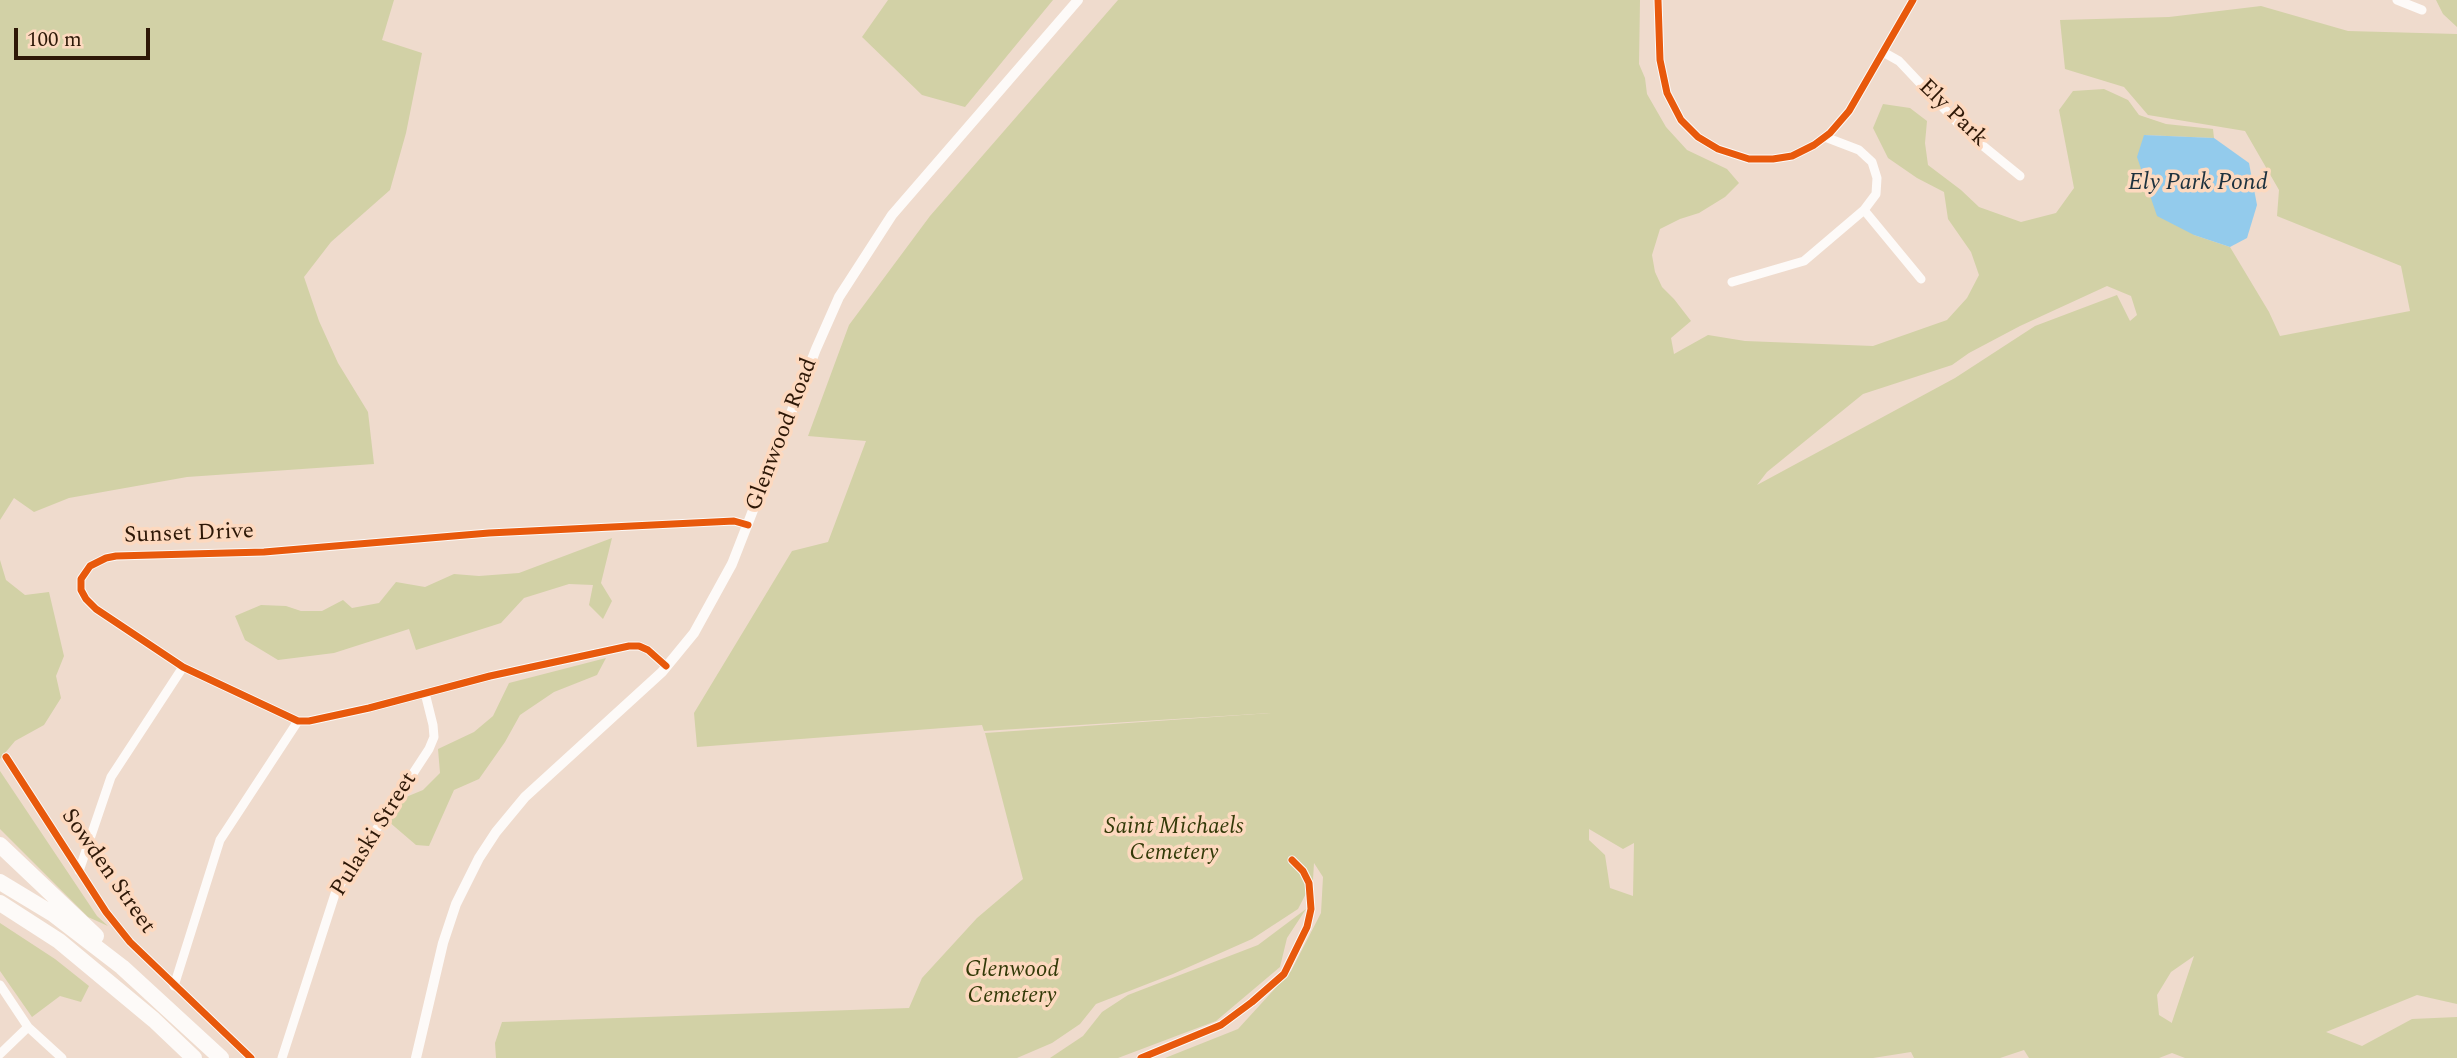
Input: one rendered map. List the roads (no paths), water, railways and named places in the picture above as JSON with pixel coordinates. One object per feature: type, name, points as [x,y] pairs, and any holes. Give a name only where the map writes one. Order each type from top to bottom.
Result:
[{"type":"highway","points":[[0,845],[93,932],[122,967]]},
{"type":"highway","points":[[0,882],[53,914],[122,967],[221,1058]]},
{"type":"highway","points":[[0,903],[60,941],[154,1020],[194,1058]]},
{"type":"street","name":"Glenwood Road","points":[[416,1058],[443,943],[456,904],[479,858],[524,797],[666,666],[694,633],[712,605],[732,564],[839,297],[892,215],[1078,0]]},
{"type":"street","points":[[1658,0],[1660,60],[1667,93],[1681,120],[1698,137],[1718,149],[1743,158],[1773,159],[1791,156],[1814,145],[1849,111],[1913,0]]},
{"type":"street","points":[[2397,0],[2422,10]]},
{"type":"street","name":"Ely Park","points":[[1883,52],[1899,61],[1966,132],[2020,176]]},
{"type":"street","points":[[1732,282],[1804,261],[1864,210],[1876,194],[1877,178],[1872,162],[1858,150],[1825,137]]},
{"type":"street","points":[[1864,210],[1921,279]]},
{"type":"street","name":"Sunset Drive","points":[[298,721],[183,667],[96,609],[81,590],[81,579],[90,566],[116,556],[264,552],[489,533],[734,522],[748,525]]},
{"type":"street","points":[[174,986],[220,840],[298,721],[357,711],[491,676],[629,646],[648,650],[666,666]]},
{"type":"street","points":[[79,871],[111,777],[183,667]]},
{"type":"street","name":"Pulaski Street","points":[[282,1058],[336,891],[429,749],[434,737],[425,693]]},
{"type":"street","name":"Sowden Street","points":[[6,757],[79,871],[130,942],[250,1058]]},
{"type":"street","points":[[1141,1058],[1221,1025],[1284,974],[1307,927],[1311,909],[1309,883],[1303,871],[1292,860]]},
{"type":"street","points":[[0,985],[28,1027],[62,1058]]},
{"type":"street","points":[[0,1054],[28,1027]]},
{"type":"water","name":"Ely Park Pond","points":[[2144,135],[2214,138],[2249,163],[2257,205],[2247,238],[2230,247],[2194,235],[2157,216],[2137,157]]},
{"type":"park label","name":"Saint Michaels Cemetery","points":[[1174,841]]},
{"type":"park label","name":"Glenwood Cemetery","points":[[1012,984]]}]
